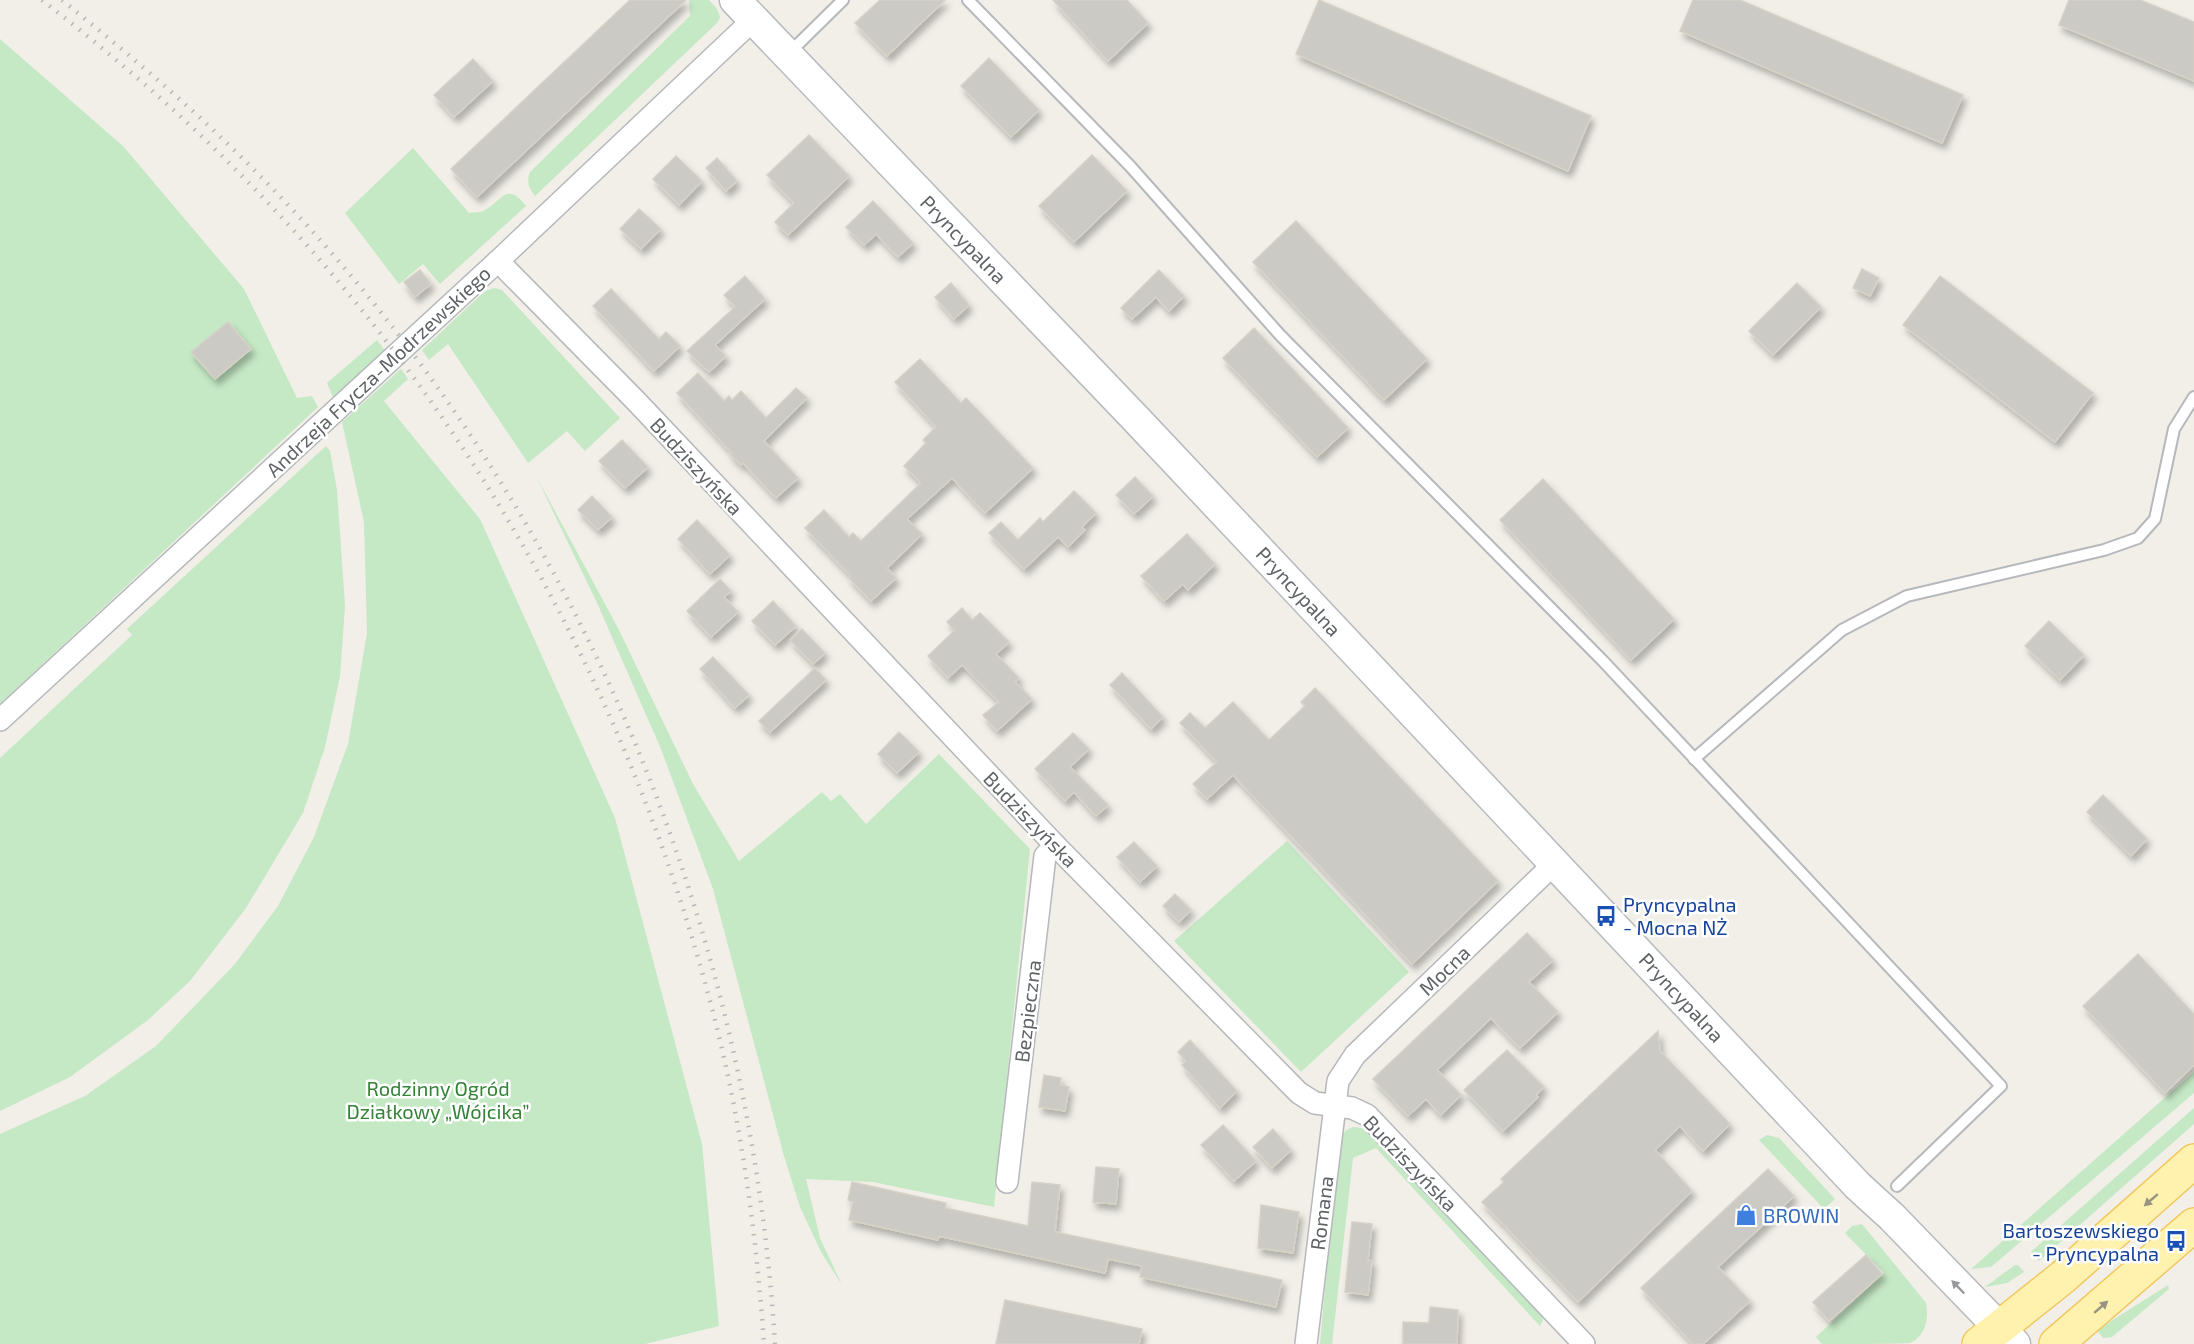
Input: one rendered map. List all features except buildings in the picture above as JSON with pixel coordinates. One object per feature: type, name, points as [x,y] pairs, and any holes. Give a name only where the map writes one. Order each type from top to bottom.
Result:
[{"type":"main road","points":[[1992,1340],[2194,1161]]},
{"type":"main road","points":[[2056,1344],[2194,1225]]},
{"type":"street","name":"Pryncypalna","points":[[745,9],[1556,862],[1858,1186],[1892,1218],[1968,1298],[1992,1340]]},
{"type":"street","name":"Andrzeja Frycza-Modrzewskiego","points":[[0,720],[498,261],[745,9]]},
{"type":"street","name":"Budziszyńska","points":[[498,261],[636,401],[1055,845],[1299,1093],[1315,1103],[1352,1108],[1367,1115],[1584,1344]]},
{"type":"street","name":"Bezpieczna","points":[[1007,1182],[1045,856],[1055,845]]},
{"type":"street","name":"Mocna","points":[[1338,1081],[1355,1056],[1556,862]]},
{"type":"street","name":"Romana","points":[[1306,1344],[1338,1081]]},
{"type":"lane","points":[[788,55],[843,0]]},
{"type":"lane","points":[[968,0],[1130,166],[1280,335],[1603,661],[2001,1086],[1897,1186]]},
{"type":"lane","points":[[1694,759],[1842,630],[1907,596],[2104,550],[2138,538],[2156,519],[2174,429],[2194,397]]},
{"type":"green space","points":[[689,0],[709,0],[717,9],[720,17],[718,22],[535,196],[529,185],[530,172],[690,16]]},
{"type":"green space","points":[[0,39],[123,146],[244,289],[297,398],[312,396],[318,407],[0,704]]},
{"type":"green space","points":[[413,148],[469,213],[483,211],[504,195],[509,194],[519,198],[526,206],[440,284],[423,264],[399,284],[345,213]]},
{"type":"green space","points":[[494,288],[502,290],[620,418],[585,451],[567,431],[528,463],[448,344],[429,360],[422,350],[485,291]]},
{"type":"green space","points":[[377,340],[385,351],[333,397],[327,383]]},
{"type":"green space","name":"Rodzinny Ogród Działkowy „Wójcika”","points":[[401,369],[408,379],[384,401],[480,519],[615,818],[702,1144],[719,1326],[645,1344],[0,1344],[0,1134],[85,1096],[156,1046],[235,964],[278,906],[314,837],[348,744],[367,633],[364,522],[342,422]]},
{"type":"green space","points":[[326,446],[330,451],[337,490],[345,606],[340,676],[325,747],[303,813],[246,908],[190,981],[148,1020],[70,1077],[0,1111],[0,758],[132,635],[127,629]]},
{"type":"green space","points":[[536,476],[618,628],[693,784],[739,861],[822,792],[831,801],[840,794],[866,824],[939,754],[1030,849],[994,1207],[873,1182],[806,1179],[820,1238],[842,1285],[821,1252],[800,1207],[784,1156],[713,889],[661,749],[598,605]]},
{"type":"green space","points":[[1287,841],[1409,972],[1301,1072],[1174,941]]},
{"type":"green space","points":[[2194,1072],[2194,1093],[1991,1267],[1971,1269]]},
{"type":"green space","points":[[2194,1108],[2194,1124],[2039,1261],[2031,1252]]},
{"type":"green space","points":[[1353,1127],[1362,1128],[1370,1133],[1541,1313],[1543,1320],[1540,1326],[1376,1148],[1353,1158],[1332,1344],[1320,1344],[1338,1146],[1345,1131]]},
{"type":"green space","points":[[1767,1135],[1779,1138],[1835,1199],[1824,1209],[1759,1140]]},
{"type":"green space","points":[[1862,1224],[1926,1303],[1927,1315],[1923,1331],[1910,1343],[1822,1344],[1816,1337],[1884,1273],[1845,1233],[1852,1226]]},
{"type":"green space","points":[[2018,1265],[2024,1272],[2007,1283],[1985,1287]]},
{"type":"green space","points":[[2168,1285],[2169,1289],[2112,1337],[2103,1338],[2097,1330]]},
{"type":"railway","points":[[42,0],[183,118],[311,250],[389,345],[461,445],[525,549],[582,657],[632,768],[675,883],[710,1001],[730,1086],[751,1214],[764,1344]]},
{"type":"railway","points":[[62,0],[214,130],[349,273],[451,406],[540,548],[615,697],[677,853],[724,1013],[757,1177],[775,1344]]},
{"type":"place","name":"Pryncypalna - Mocna NŻ","points":[[1606,916]]},
{"type":"place","name":"BROWIN","points":[[1746,1215]]},
{"type":"place","name":"Bartoszewskiego - Pryncypalna","points":[[2176,1241]]}]
